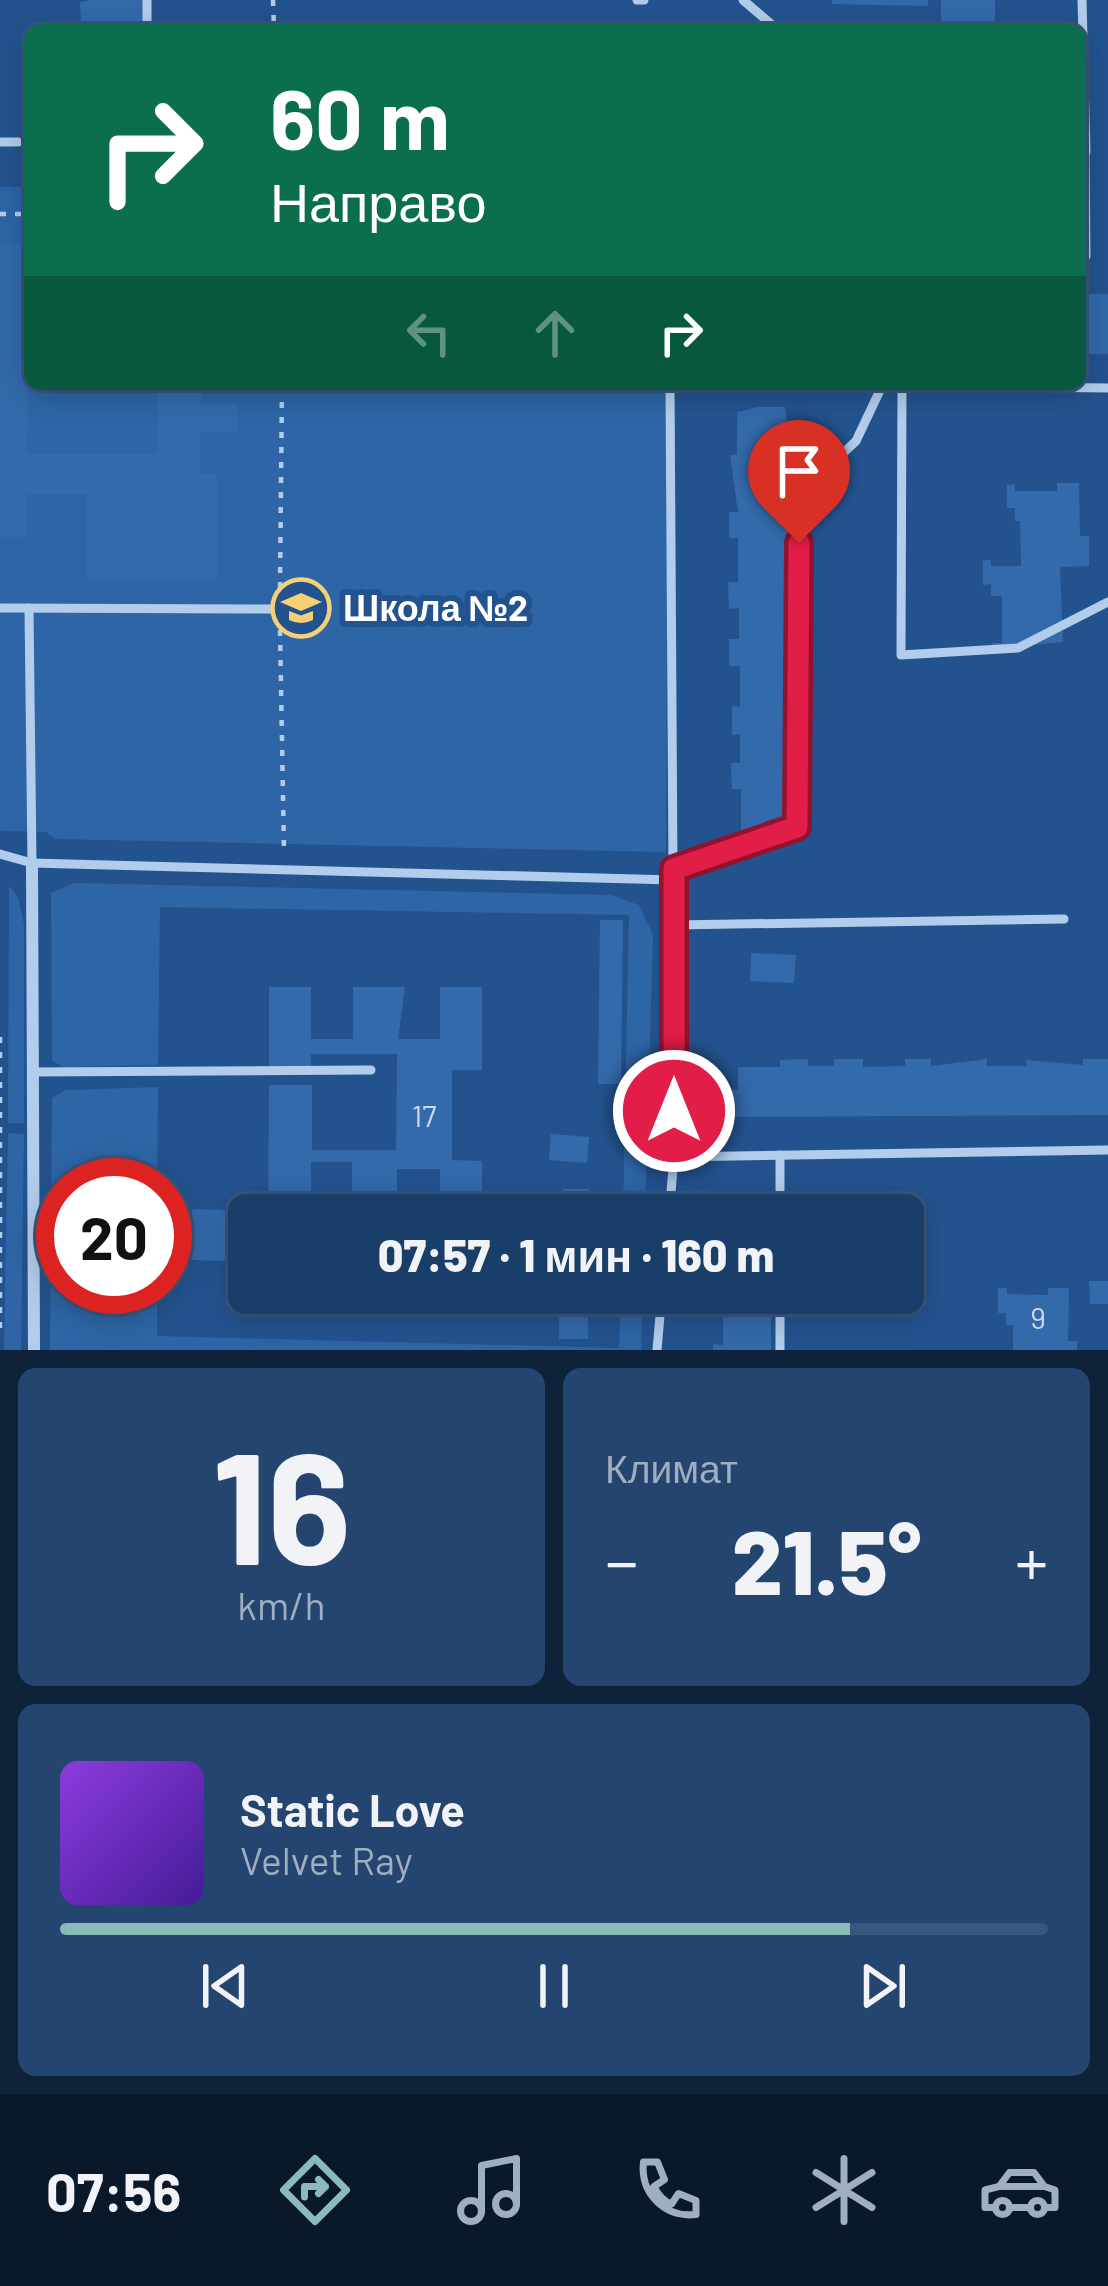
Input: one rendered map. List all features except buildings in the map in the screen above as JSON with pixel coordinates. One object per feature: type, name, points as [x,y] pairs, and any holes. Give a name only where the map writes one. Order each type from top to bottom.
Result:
[{"type":"street","points":[[32,863],[34,1350]]},
{"type":"lane","points":[[743,0],[771,24]]},
{"type":"lane","points":[[0,142],[18,142]]},
{"type":"lane","points":[[670,390],[671,1194]]},
{"type":"lane","points":[[0,854],[32,863],[673,875],[797,827],[799,495],[856,441],[880,390]]},
{"type":"lane","points":[[902,390],[901,655],[1018,648],[1108,602]]},
{"type":"lane","points":[[0,608],[280,609]]},
{"type":"lane","points":[[29,608],[32,863]]},
{"type":"lane","points":[[674,925],[1064,920]]},
{"type":"lane","points":[[33,1072],[371,1070]]},
{"type":"lane","points":[[674,1157],[1108,1150]]},
{"type":"lane","points":[[780,1155],[780,1194]]},
{"type":"lane","points":[[657,1350],[660,1314]]},
{"type":"lane","points":[[780,1314],[780,1350]]},
{"type":"path","points":[[0,1037],[0,1336]]},
{"type":"shaded area","name":"Школа №2","points":[[0,187],[24,187],[24,390],[668,390],[666,852],[55,839],[46,832],[0,831]]},
{"type":"shaded area","points":[[74,883],[611,895],[639,905],[653,935],[646,1194],[623,1194],[629,915],[160,907],[158,1065],[63,1067],[52,1061],[51,893]]},
{"type":"shaded area","points":[[9,886],[18,897],[24,925],[24,1123],[8,1123]]},
{"type":"shaded area","points":[[158,1087],[157,1158],[52,1158],[52,1098],[66,1090]]},
{"type":"shaded area","points":[[8,1133],[24,1134],[21,1350],[4,1350]]},
{"type":"shaded area","points":[[50,1314],[157,1314],[157,1336],[619,1348],[620,1314],[642,1314],[641,1350],[50,1350]]},
{"type":"place","name":"Школа №2","points":[[301,608]]},
{"type":"route","points":[[674,1111],[674,869],[797,827],[799,543]]}]
